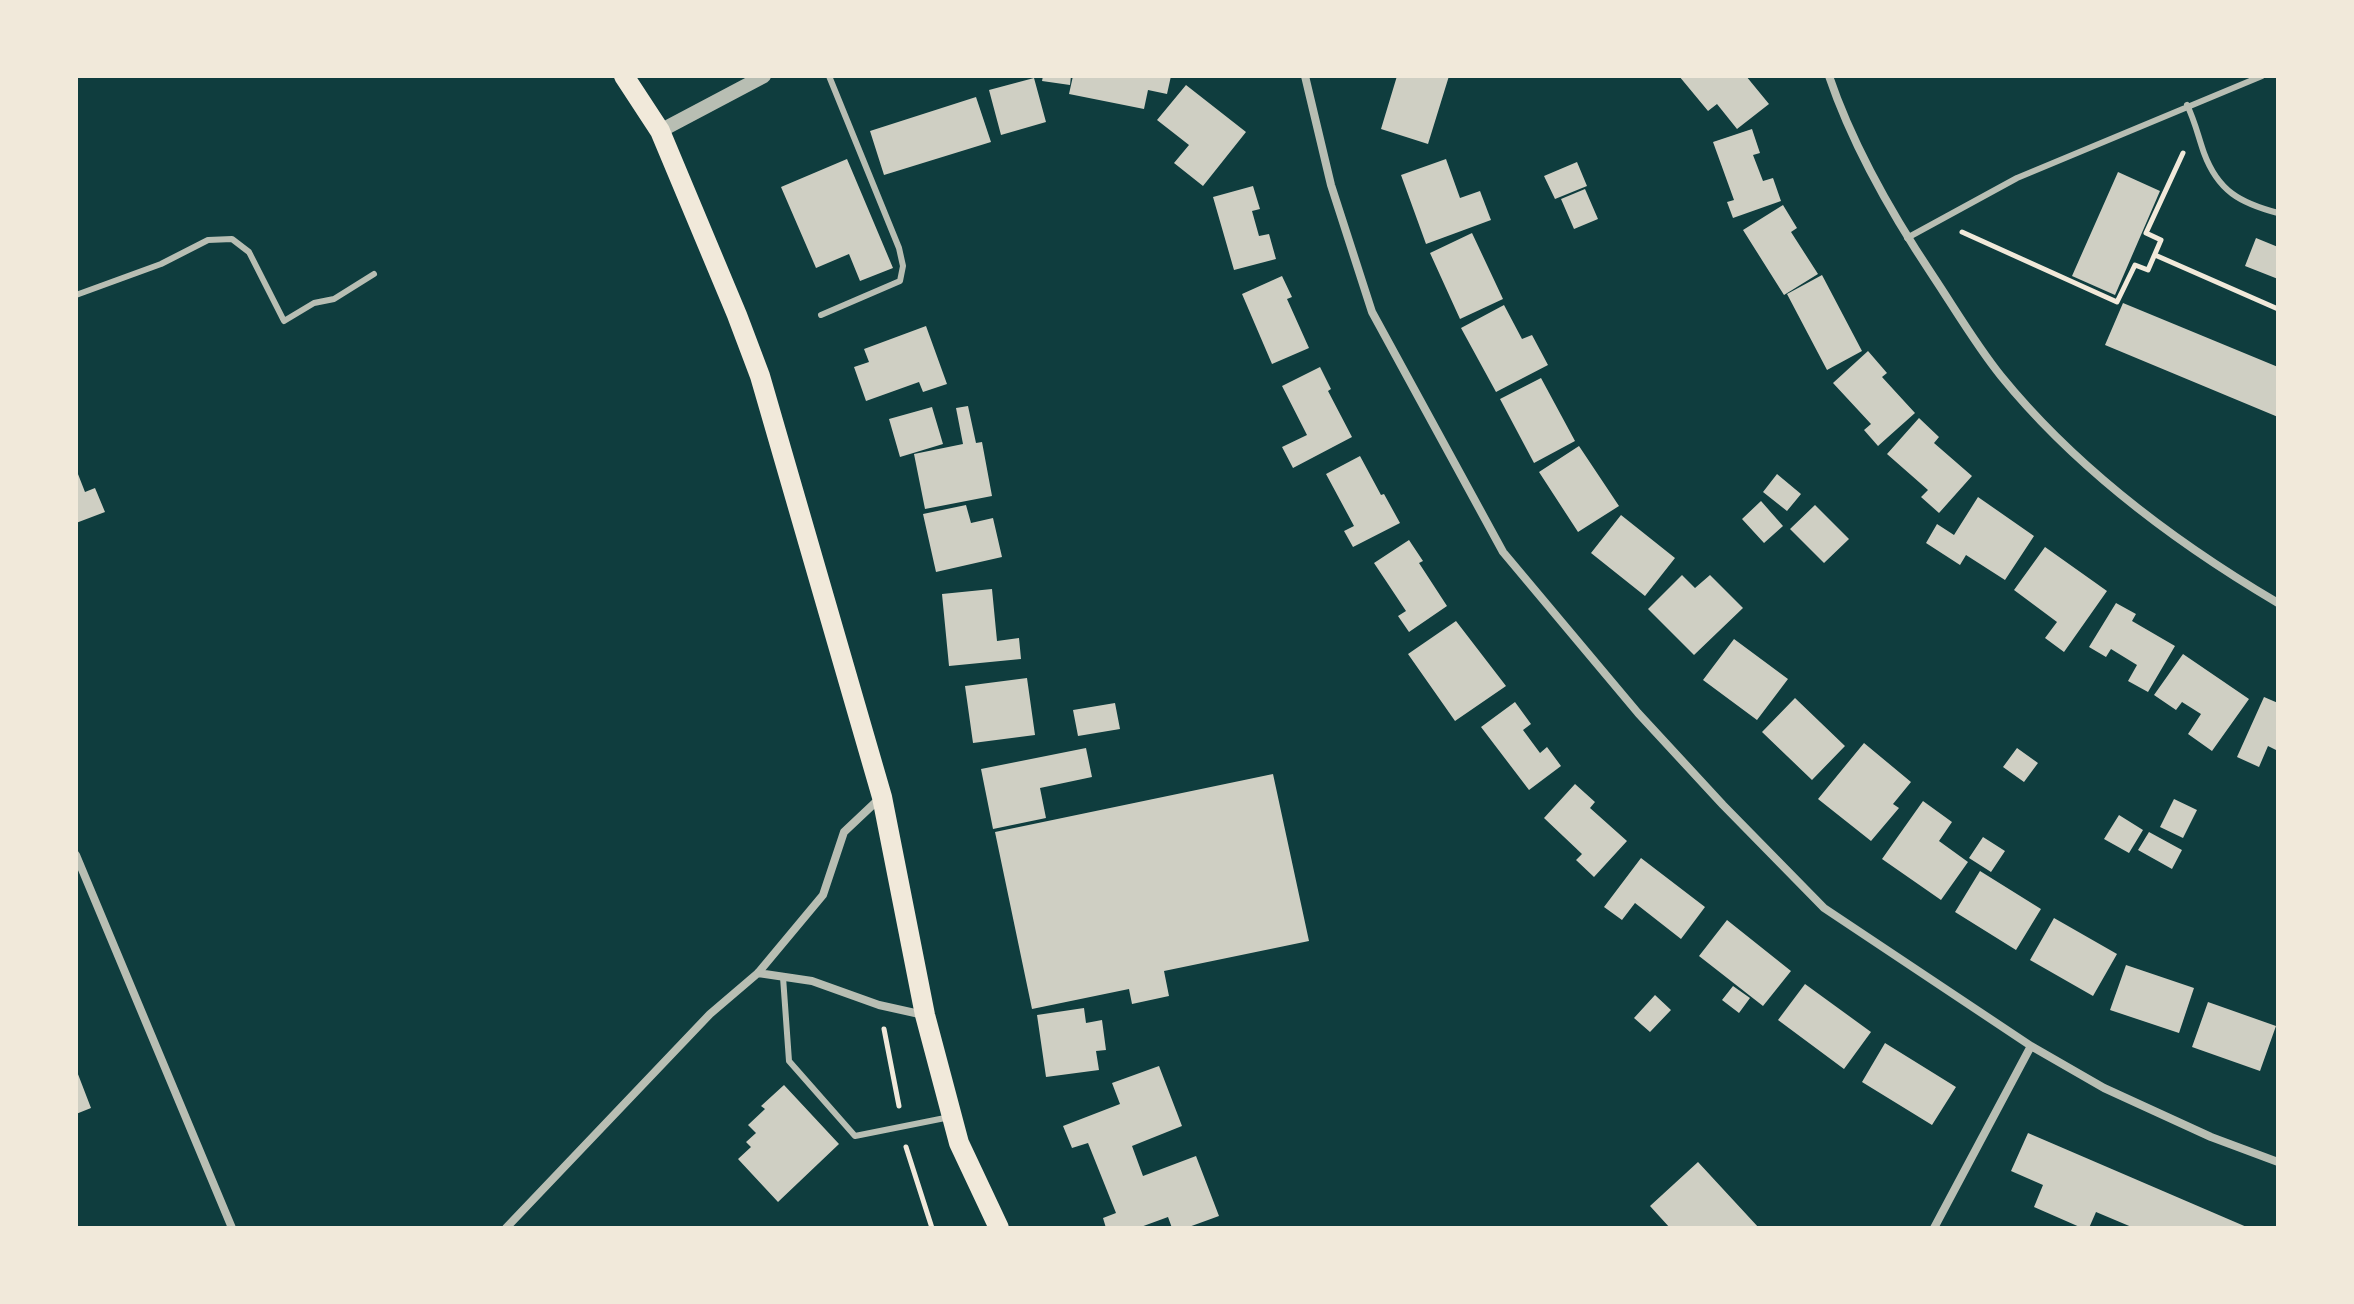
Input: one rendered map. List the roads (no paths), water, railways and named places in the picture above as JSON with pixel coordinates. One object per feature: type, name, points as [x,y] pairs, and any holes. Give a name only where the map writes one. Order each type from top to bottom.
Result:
[{"type":"main road","points":[[624,76],[660,131],[760,376],[882,797],[925,1015],[959,1143],[999,1228]]},
{"type":"street","points":[[660,131],[764,76]]},
{"type":"street","points":[[1305,76],[1331,185],[1372,312],[1503,552],[1649,724],[1824,908],[2031,1046],[2104,1088],[2211,1137],[2278,1162]]},
{"type":"street","points":[[1829,76],[1864,160],[1907,238],[2001,376],[2104,480],[2166,530],[2278,603]]},
{"type":"street","points":[[506,1228],[710,1014],[758,973],[823,895],[844,832],[882,797]]},
{"type":"street","points":[[76,855],[232,1228]]},
{"type":"street","points":[[758,973],[812,981],[879,1005],[925,1015]]},
{"type":"street","points":[[1934,1228],[2031,1046]]},
{"type":"lane","points":[[821,315],[900,281],[903,266],[899,248],[829,76]]},
{"type":"lane","points":[[1907,238],[2017,178],[2262,76]]},
{"type":"lane","points":[[2187,105],[2218,183],[2234,197],[2278,213]]},
{"type":"lane","points":[[76,295],[161,264],[208,240],[232,239],[249,252],[284,321],[314,303],[334,299],[374,274]]},
{"type":"lane","points":[[783,977],[789,1061],[855,1136],[952,1116]]}]
